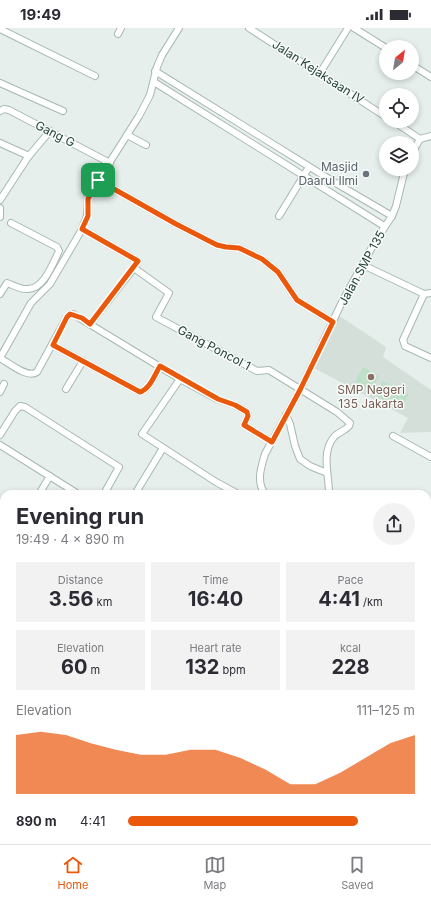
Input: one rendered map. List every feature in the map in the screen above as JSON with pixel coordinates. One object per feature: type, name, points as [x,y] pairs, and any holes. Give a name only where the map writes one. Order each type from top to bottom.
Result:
[{"type":"street","points":[[179,28],[162,55],[150,95],[88,199],[88,216],[82,229],[50,284],[31,303],[0,358],[24,372],[34,374],[37,372],[53,345],[67,317],[72,314],[180,379],[247,412],[248,416],[244,425],[272,442]]},
{"type":"street","name":"Jalan Kejaksaan IV","points":[[249,28],[379,111]]},
{"type":"street","points":[[320,73],[348,28]]},
{"type":"street","points":[[354,28],[364,31],[379,43]]},
{"type":"street","points":[[0,29],[95,76]]},
{"type":"street","points":[[419,69],[431,76]]},
{"type":"street","points":[[156,71],[309,167],[392,216],[403,176]]},
{"type":"street","points":[[154,82],[384,226]]},
{"type":"street","points":[[0,83],[63,111]]},
{"type":"street","name":"Gang G","points":[[0,111],[4,109],[9,110],[110,163]]},
{"type":"street","points":[[404,128],[420,139],[431,136]]},
{"type":"street","points":[[0,200],[29,156],[50,131]]},
{"type":"street","points":[[127,135],[146,145]]},
{"type":"street","points":[[0,142],[29,156]]},
{"type":"street","points":[[279,216],[309,167]]},
{"type":"street","points":[[98,180],[176,224],[217,245],[239,248],[262,259],[278,272],[297,300],[333,322]]},
{"type":"street","points":[[0,208],[0,217]]},
{"type":"street","name":"Jalan SMP 135","points":[[262,490],[260,485],[262,465],[272,442],[363,265],[384,226],[392,216]]},
{"type":"street","points":[[0,280],[19,288],[28,289],[35,287],[48,274],[59,251],[57,246],[11,224]]},
{"type":"street","points":[[82,229],[138,261],[90,324]]},
{"type":"street","points":[[363,265],[424,294],[431,293]]},
{"type":"street","name":"Gang Poncol 1","points":[[134,268],[169,293],[156,317],[257,371],[269,370],[337,412],[350,422],[349,426],[337,434],[331,441],[328,453],[327,473]]},
{"type":"street","points":[[0,294],[6,283]]},
{"type":"street","points":[[424,294],[403,340],[405,346],[431,358]]},
{"type":"street","points":[[53,345],[140,392],[147,388],[160,366]]},
{"type":"street","points":[[66,389],[83,361]]},
{"type":"street","points":[[180,379],[142,434],[231,490]]},
{"type":"street","points":[[0,392],[4,384]]},
{"type":"street","points":[[0,435],[14,411],[20,406],[25,407],[119,467],[106,490]]},
{"type":"street","points":[[286,416],[290,424],[295,446],[300,459],[310,466],[327,473],[329,479],[329,490]]},
{"type":"street","points":[[393,436],[431,457]]},
{"type":"street","points":[[0,445],[72,490]]},
{"type":"street","points":[[137,490],[163,448]]},
{"type":"street","points":[[41,490],[50,476]]},
{"type":"shaded area","name":"SMP Negeri 135 Jakarta","points":[[338,315],[386,347],[383,357],[431,390],[431,432],[400,433],[408,418],[314,368]]},
{"type":"green space","points":[[363,367],[379,376],[371,391],[355,382]]},
{"type":"green space","points":[[383,381],[409,395],[400,410],[375,395]]},
{"type":"place","name":"Masjid Daarul Ilmi","points":[[366,174]]},
{"type":"place","name":"SMP Negeri 135 Jakarta","points":[[371,377]]},
{"type":"route","points":[[98,180],[176,224],[217,245],[239,248],[262,259],[278,272],[297,300],[333,322],[300,390],[277,430],[272,442],[246,428],[244,424],[248,416],[247,412],[180,379],[160,366],[147,388],[140,392],[53,345],[68,315],[72,314],[82,318],[90,324],[138,261],[82,229],[88,216],[88,199],[98,180]]}]
